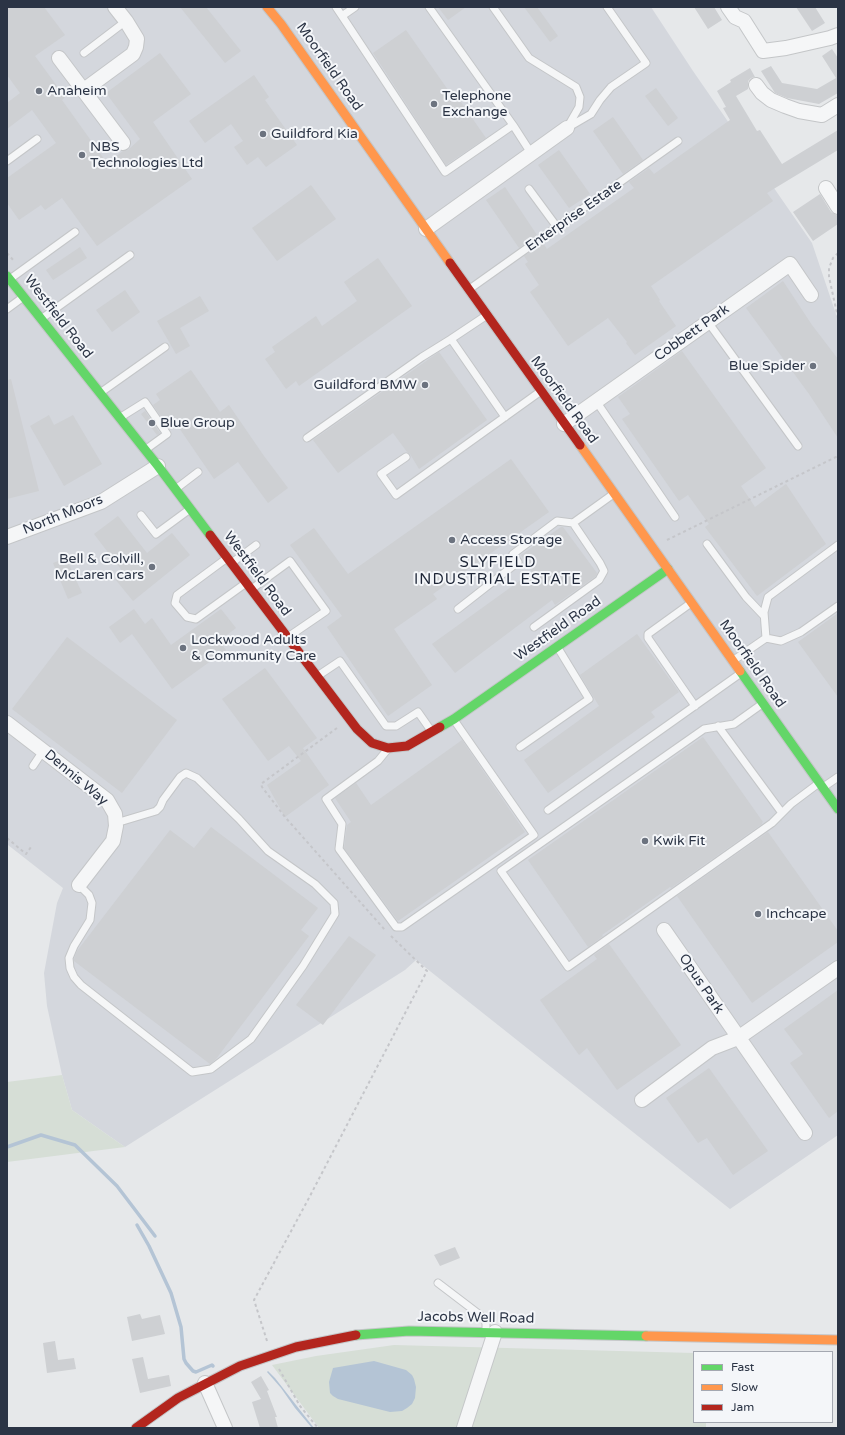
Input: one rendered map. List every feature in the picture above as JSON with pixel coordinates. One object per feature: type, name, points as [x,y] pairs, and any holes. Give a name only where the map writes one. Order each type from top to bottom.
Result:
[{"type":"street","points":[[84,90],[133,54],[136,47],[137,39],[115,7]]},
{"type":"street","name":"Moorfield Road","points":[[268,7],[838,809]]},
{"type":"street","points":[[728,7],[735,17],[744,22],[763,51],[786,48],[838,35]]},
{"type":"street","points":[[59,58],[123,143]]},
{"type":"street","points":[[756,85],[762,93],[771,100],[799,110],[822,115],[838,105]]},
{"type":"street","points":[[426,229],[567,128]]},
{"type":"street","points":[[826,188],[838,207]]},
{"type":"street","name":"Cobbett Park","points":[[564,424],[790,264],[811,295]]},
{"type":"street","name":"Westfield Road","points":[[8,277],[158,466],[357,730],[372,743],[388,748],[408,746],[432,732],[454,719],[668,569]]},
{"type":"street","name":"North Moors","points":[[7,537],[101,502],[158,466]]},
{"type":"street","name":"Dennis Way","points":[[7,723],[107,800],[115,814],[116,823],[113,841],[79,885]]},
{"type":"street","name":"Opus Park","points":[[664,930],[805,1133]]},
{"type":"street","points":[[642,1100],[712,1048],[738,1038],[838,968]]},
{"type":"street","name":"Jacobs Well Road","points":[[136,1428],[178,1398],[240,1366],[296,1347],[359,1334],[409,1331],[491,1332],[838,1340]]},
{"type":"street","points":[[464,1428],[491,1332]]},
{"type":"street","points":[[205,1383],[225,1428]]},
{"type":"lane","points":[[336,7],[445,172],[513,125]]},
{"type":"lane","points":[[342,16],[355,7]]},
{"type":"lane","points":[[429,7],[513,125],[531,153]]},
{"type":"lane","points":[[493,7],[529,58],[576,87],[580,97],[579,107],[567,128]]},
{"type":"lane","points":[[567,128],[591,114],[611,87],[646,64],[607,7]]},
{"type":"lane","points":[[84,53],[126,21]]},
{"type":"lane","points":[[7,161],[37,139]]},
{"type":"lane","name":"Enterprise Estate","points":[[469,290],[678,141]]},
{"type":"lane","points":[[529,189],[557,227]]},
{"type":"lane","points":[[8,277],[75,232]]},
{"type":"lane","points":[[41,319],[130,255]]},
{"type":"lane","points":[[7,309],[24,297]]},
{"type":"lane","points":[[307,438],[422,357],[487,315]]},
{"type":"lane","points":[[708,322],[798,446]]},
{"type":"lane","points":[[451,339],[505,417]]},
{"type":"lane","points":[[100,393],[165,347]]},
{"type":"lane","points":[[406,457],[381,474],[396,495],[541,391]]},
{"type":"lane","points":[[596,401],[676,517]]},
{"type":"lane","points":[[120,418],[145,402],[167,434],[145,450]]},
{"type":"lane","points":[[175,489],[198,472]]},
{"type":"lane","points":[[458,609],[518,562],[513,554],[557,521],[573,523],[614,493]]},
{"type":"lane","points":[[141,515],[156,534],[191,509]]},
{"type":"lane","points":[[534,627],[599,580],[604,571],[573,523]]},
{"type":"lane","points":[[707,544],[746,597],[764,616]]},
{"type":"lane","points":[[256,545],[177,595],[175,603],[187,617],[196,619],[290,561],[326,611],[287,637]]},
{"type":"lane","points":[[766,638],[764,612],[768,597],[838,546]]},
{"type":"lane","points":[[691,603],[648,634],[648,638],[695,706]]},
{"type":"lane","points":[[732,661],[766,638],[781,641],[800,632],[838,606]]},
{"type":"lane","points":[[520,748],[589,699],[556,647]]},
{"type":"lane","points":[[317,677],[340,661],[386,726],[396,726],[418,712],[432,732]]},
{"type":"lane","points":[[548,810],[741,673]]},
{"type":"lane","points":[[763,704],[734,724],[704,729],[501,871],[568,967],[772,823],[791,804],[821,785],[838,777]]},
{"type":"lane","points":[[388,748],[378,761],[326,799],[342,824],[339,849],[396,927],[402,927],[534,834],[454,719]]},
{"type":"lane","points":[[718,726],[782,813]]},
{"type":"lane","points":[[33,766],[43,751]]},
{"type":"lane","points":[[79,885],[89,895],[92,903],[90,920],[74,946],[69,958],[70,968],[74,977],[81,985],[192,1072],[211,1069],[251,1039],[303,966],[336,914],[334,903],[316,884],[268,851],[240,820],[197,778],[186,773],[180,777],[163,800],[160,807],[156,810],[116,823]]},
{"type":"lane","points":[[438,1283],[484,1318],[491,1332]]},
{"type":"path","points":[[838,253],[833,258],[829,268],[829,277],[838,318]]},
{"type":"path","points":[[665,541],[838,456]]},
{"type":"path","points":[[318,1428],[300,1406],[282,1377],[272,1354],[254,1300],[314,1189],[427,971],[382,927],[284,817],[262,787],[262,784],[350,720]]},
{"type":"path","points":[[7,838],[26,854],[31,848]]},
{"type":"shaded area","points":[[7,7],[651,7],[693,71],[812,243],[838,320],[838,1135],[730,1209],[416,960],[405,970],[125,1147],[72,1110],[62,1075],[47,1006],[44,973],[57,903],[63,888],[8,845],[7,846]]},
{"type":"shaded area","points":[[62,1075],[72,1110],[125,1147],[7,1162],[7,1082]]},
{"type":"shaded area","points":[[394,1345],[693,1353],[693,1423],[706,1423],[706,1428],[319,1428],[272,1365],[316,1356]]},
{"type":"water","points":[[374,1361],[406,1370],[412,1375],[416,1387],[415,1398],[412,1404],[407,1408],[402,1411],[390,1412],[338,1399],[330,1393],[329,1382],[333,1368]]},
{"type":"water","points":[[268,1371],[314,1428],[312,1428],[295,1408],[281,1388],[267,1372]]},
{"type":"building","points":[[7,7],[44,7],[65,35],[35,56],[65,97],[62,100],[107,163],[123,151],[128,150],[140,139],[106,93],[160,53],[191,94],[153,122],[192,179],[97,246],[62,198],[45,210],[41,205],[19,220],[7,203],[7,178],[56,143],[32,110],[7,129],[7,103],[20,93],[7,75]]},
{"type":"building","points":[[180,7],[206,7],[241,51],[225,63]]},
{"type":"building","points":[[438,7],[466,7],[448,20]]},
{"type":"building","points":[[524,7],[537,7],[558,36],[550,42]]},
{"type":"building","points":[[694,7],[714,7],[722,20],[708,29]]},
{"type":"building","points":[[796,7],[815,7],[825,23],[812,31]]},
{"type":"building","name":"Telephone Exchange","points":[[406,30],[453,97],[456,95],[486,138],[446,165],[373,53]]},
{"type":"building","points":[[832,49],[838,58],[838,93],[819,104],[787,98],[775,93],[761,71],[771,66],[782,83],[817,89],[836,78],[822,56]]},
{"type":"building","points":[[750,68],[755,77],[748,81],[748,89],[736,96],[757,131],[760,130],[782,164],[838,130],[838,150],[767,193],[773,201],[651,286],[676,326],[635,355],[626,343],[627,342],[608,318],[568,346],[530,292],[539,285],[525,264],[528,262],[524,256],[543,243],[547,249],[634,188],[629,182],[649,168],[654,174],[730,120],[723,108],[726,107],[717,91],[731,82],[730,80]]},
{"type":"building","points":[[254,75],[269,97],[265,100],[297,145],[266,167],[258,157],[247,165],[234,147],[243,141],[231,124],[205,143],[189,121]]},
{"type":"building","points":[[656,88],[678,118],[668,126],[645,96]]},
{"type":"building","points":[[613,117],[643,160],[623,174],[593,131]]},
{"type":"building","points":[[559,150],[590,194],[569,208],[538,165]]},
{"type":"building","points":[[311,185],[336,219],[277,261],[252,228]]},
{"type":"building","points":[[505,187],[537,235],[519,248],[486,200]]},
{"type":"building","points":[[820,194],[831,212],[838,216],[838,224],[813,241],[793,212]]},
{"type":"building","points":[[80,247],[87,258],[53,280],[46,270]]},
{"type":"building","points":[[378,258],[412,306],[299,386],[296,381],[286,389],[265,359],[275,352],[272,347],[316,316],[322,326],[357,301],[344,282]]},
{"type":"building","points":[[783,281],[812,325],[838,359],[838,438],[809,394],[746,308]]},
{"type":"building","points":[[125,290],[140,312],[112,332],[96,310]]},
{"type":"building","points":[[200,296],[209,311],[180,328],[190,346],[176,354],[157,321]]},
{"type":"building","points":[[682,351],[766,468],[741,486],[755,507],[786,484],[826,544],[757,596],[705,527],[709,524],[688,495],[679,501],[622,419],[630,414],[618,397]]},
{"type":"building","name":"Guildford BMW","points":[[439,352],[487,420],[419,469],[410,454],[393,433],[338,473],[313,440]]},
{"type":"building","points":[[191,370],[220,412],[229,405],[288,488],[268,503],[238,462],[214,479],[175,422],[168,427],[153,405],[160,400],[156,394]]},
{"type":"building","points":[[11,379],[39,491],[7,499],[7,380]]},
{"type":"building","points":[[145,411],[160,433],[157,435],[141,414]]},
{"type":"building","points":[[49,415],[54,425],[73,415],[102,464],[64,486],[30,426]]},
{"type":"building","points":[[511,459],[549,512],[433,594],[437,599],[394,629],[432,685],[388,716],[327,627],[342,616],[290,545],[314,528],[348,574]]},
{"type":"building","points":[[118,516],[147,553],[172,533],[190,555],[133,601],[115,579],[123,572],[94,534]]},
{"type":"building","points":[[563,527],[597,573],[596,576],[555,605],[552,600],[455,673],[432,644],[532,572],[521,555]]},
{"type":"building","points":[[66,558],[82,593],[68,599],[53,563]]},
{"type":"building","name":"Lockwood Adults & Community Care","points":[[134,609],[145,624],[152,618],[171,645],[221,609],[236,628],[219,641],[226,650],[172,689],[132,634],[120,643],[109,627]]},
{"type":"building","points":[[838,613],[838,697],[798,642]]},
{"type":"building","points":[[637,634],[679,692],[651,712],[655,717],[548,793],[524,760],[599,706],[580,675]]},
{"type":"building","points":[[67,637],[177,720],[122,793],[12,709]]},
{"type":"building","points":[[265,668],[317,738],[303,748],[329,785],[285,817],[267,785],[301,761],[289,746],[268,761],[222,699]]},
{"type":"building","name":"Kwik Fit","points":[[703,737],[763,822],[762,824],[602,935],[603,936],[588,947],[528,860]]},
{"type":"building","points":[[462,740],[525,832],[398,921],[344,848],[347,825],[351,822],[335,798],[356,783],[371,805]]},
{"type":"building","points":[[211,827],[318,908],[301,930],[309,936],[216,1059],[210,1064],[74,961],[74,959],[77,951],[170,830],[194,848]]},
{"type":"building","name":"Inchcape","points":[[768,832],[838,931],[838,942],[752,1003],[677,896]]},
{"type":"building","points":[[349,936],[376,955],[323,1025],[296,1005]]},
{"type":"building","points":[[609,944],[681,1045],[617,1090],[587,1048],[579,1055],[540,1000],[597,959],[594,955]]},
{"type":"building","points":[[838,990],[838,1111],[829,1118],[790,1063],[803,1054],[784,1029]]},
{"type":"building","points":[[709,1068],[768,1151],[733,1175],[707,1138],[698,1143],[666,1098]]},
{"type":"building","points":[[455,1247],[460,1258],[440,1266],[434,1255]]},
{"type":"building","points":[[140,1314],[142,1319],[160,1315],[165,1334],[132,1341],[127,1317]]},
{"type":"building","points":[[55,1341],[58,1360],[74,1358],[76,1369],[47,1373],[43,1343]]},
{"type":"building","points":[[143,1357],[148,1379],[169,1375],[171,1386],[140,1393],[132,1359]]},
{"type":"building","points":[[261,1376],[269,1390],[267,1391],[277,1417],[275,1417],[278,1428],[260,1428],[252,1402],[261,1399],[251,1382]]},
{"type":"waterway","points":[[7,1147],[41,1135],[75,1145],[117,1186],[155,1236]]},
{"type":"waterway","points":[[137,1225],[149,1246],[171,1293],[181,1327],[184,1359],[186,1363],[193,1371],[196,1372],[212,1365],[213,1366]]},
{"type":"traffic: fast","points":[[7,276],[158,466],[210,535]]},
{"type":"traffic: fast","points":[[440,727],[454,719],[668,569]]},
{"type":"traffic: fast","points":[[740,671],[838,809]]},
{"type":"traffic: fast","points":[[356,1335],[409,1331],[646,1336]]},
{"type":"traffic: slow","points":[[267,7],[281,24],[450,263]]},
{"type":"traffic: slow","points":[[580,445],[740,671]]},
{"type":"traffic: slow","points":[[646,1336],[838,1340]]},
{"type":"traffic: jam","points":[[450,263],[580,445]]},
{"type":"traffic: jam","points":[[210,535],[357,729],[372,743],[388,748],[407,746],[440,727]]},
{"type":"traffic: jam","points":[[136,1428],[178,1398],[240,1366],[296,1347],[356,1335]]},
{"type":"place","name":"Anaheim","points":[[39,91]]},
{"type":"place","name":"Telephone Exchange","points":[[434,104]]},
{"type":"place","name":"Guildford Kia","points":[[263,134]]},
{"type":"place","name":"NBS Technologies Ltd","points":[[82,155]]},
{"type":"place","name":"Blue Spider","points":[[813,366]]},
{"type":"place","name":"Guildford BMW","points":[[425,385]]},
{"type":"place","name":"Blue Group","points":[[152,423]]},
{"type":"place","name":"Access Storage","points":[[452,540]]},
{"type":"place","name":"Bell & Colvill, McLaren cars","points":[[152,567]]},
{"type":"place","name":"Lockwood Adults & Community Care","points":[[183,648]]},
{"type":"place","name":"Kwik Fit","points":[[645,841]]},
{"type":"place","name":"Inchcape","points":[[758,914]]},
{"type":"district","name":"SLYFIELD INDUSTRIAL ESTATE","points":[[498,572]]}]
